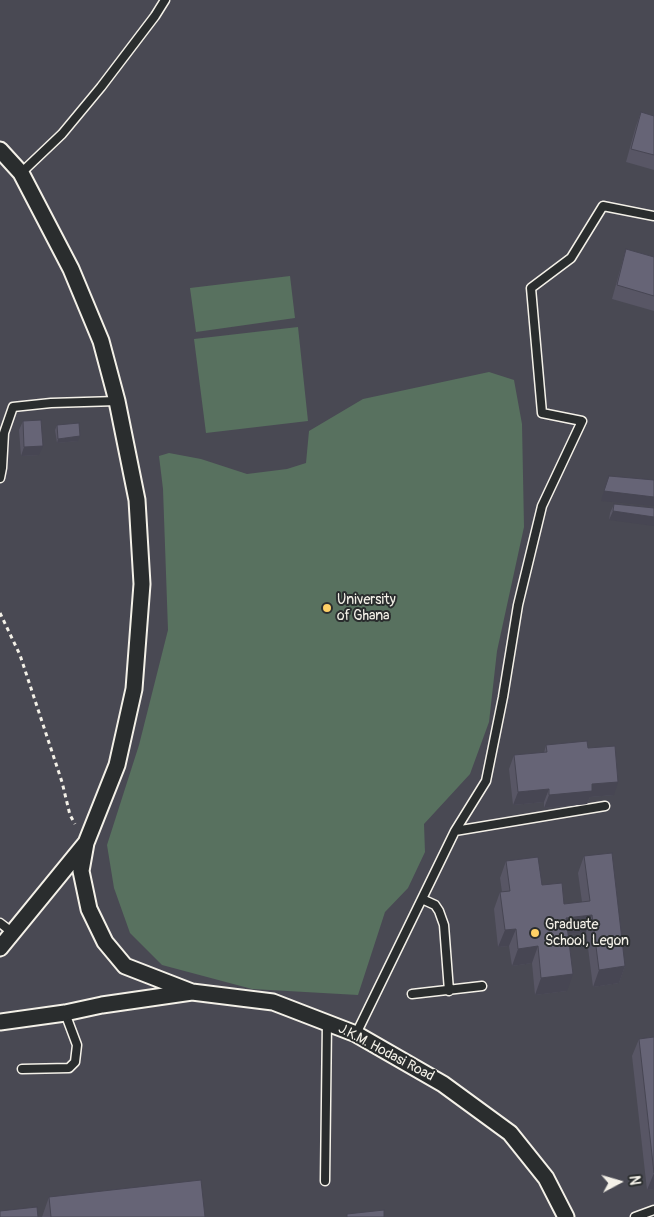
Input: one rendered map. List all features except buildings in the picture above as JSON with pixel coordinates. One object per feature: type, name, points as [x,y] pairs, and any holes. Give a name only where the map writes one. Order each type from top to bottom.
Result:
[{"type":"street","points":[[0,150],[21,172],[71,269],[101,341],[117,401],[137,500],[141,594],[134,689],[117,765],[86,843],[82,871],[89,909],[105,942],[126,966],[192,992]]},
{"type":"street","points":[[0,948],[86,843]]},
{"type":"street","name":"J.K.M. Hodasi Road","points":[[0,1022],[192,992],[273,1002],[356,1034],[443,1084],[510,1133],[546,1178],[566,1217]]},
{"type":"lane","points":[[21,172],[62,134],[101,87],[165,0]]},
{"type":"lane","points":[[356,1034],[455,832],[486,781],[503,697],[518,605],[542,506],[582,421],[542,413],[531,288],[571,258],[603,206],[654,216]]},
{"type":"lane","points":[[0,478],[4,433],[13,407],[51,403],[117,401]]},
{"type":"lane","points":[[455,832],[606,806]]},
{"type":"lane","points":[[422,899],[434,905],[439,911],[444,925],[449,991]]},
{"type":"lane","points":[[0,923],[12,933]]},
{"type":"lane","points":[[412,994],[482,986]]},
{"type":"lane","points":[[22,1069],[69,1068],[75,1062],[77,1045],[65,1013]]},
{"type":"lane","points":[[325,1181],[327,1022]]},
{"type":"lane","points":[[635,1217],[654,1210]]},
{"type":"path","points":[[0,613],[20,655],[59,774],[70,815],[86,843]]},
{"type":"shaded area","name":"University of Ghana","points":[[0,0],[654,0],[654,1217],[0,1217]]},
{"type":"green space","points":[[290,276],[295,318],[196,332],[190,288]]},
{"type":"green space","points":[[298,327],[308,421],[206,433],[194,339]]},
{"type":"green space","points":[[489,372],[514,380],[522,424],[524,527],[497,651],[489,722],[470,774],[424,824],[425,852],[408,888],[385,912],[358,995],[252,989],[162,965],[130,933],[114,888],[107,845],[139,745],[168,630],[163,489],[159,456],[169,453],[201,459],[247,474],[287,469],[306,463],[309,431],[363,399]]},
{"type":"place","name":"University of Ghana","points":[[327,608]]},
{"type":"place","name":"Graduate School, Legon","points":[[535,933]]}]
